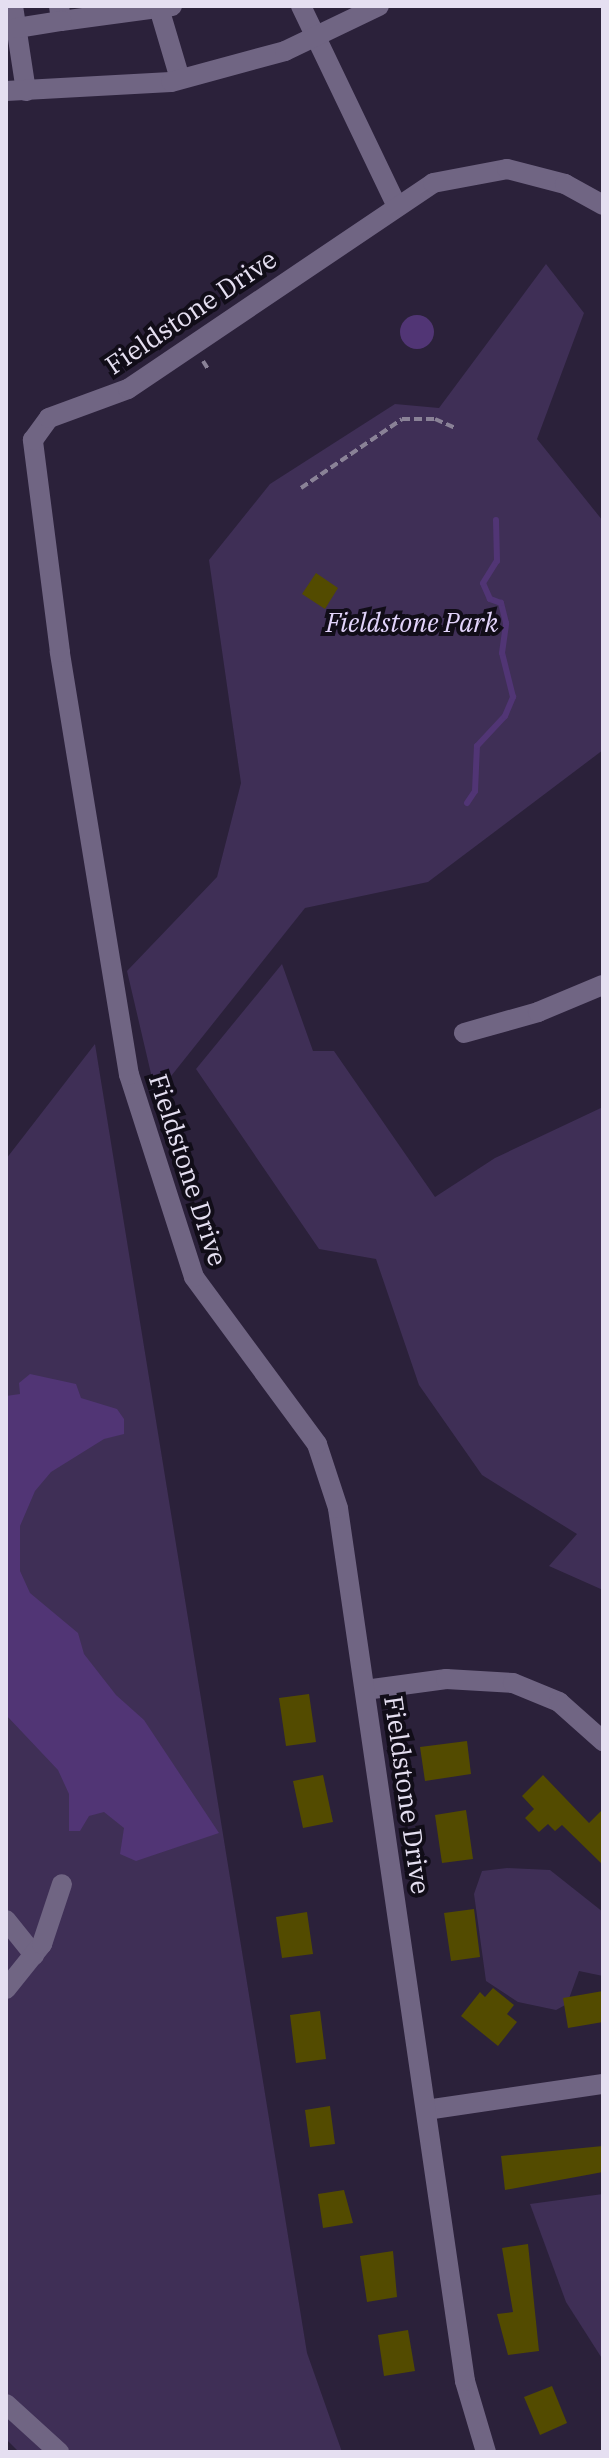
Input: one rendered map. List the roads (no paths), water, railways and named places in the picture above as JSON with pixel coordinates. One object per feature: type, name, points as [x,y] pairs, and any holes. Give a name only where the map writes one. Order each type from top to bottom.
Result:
[{"type":"street","points":[[13,6],[16,91],[116,89],[180,79],[262,59],[379,6]]},
{"type":"street","points":[[301,6],[312,37],[396,204]]},
{"type":"street","points":[[13,31],[60,13],[165,7],[180,79]]},
{"type":"street","name":"Fieldstone Drive","points":[[486,2452],[465,2381],[341,1522],[325,1461],[308,1430],[194,1277],[129,1075],[60,652],[33,440],[49,418],[128,389],[396,204],[433,183],[492,169],[565,184],[603,205]]},
{"type":"street","points":[[464,1033],[538,1012],[603,985]]},
{"type":"street","points":[[365,1690],[446,1679],[513,1683],[559,1702],[603,1741]]},
{"type":"street","points":[[6,1989],[34,1955],[62,1884]]},
{"type":"street","points":[[6,1920],[34,1955]]},
{"type":"street","points":[[426,2110],[603,2084]]},
{"type":"street","points":[[6,2404],[59,2452]]},
{"type":"waterway","points":[[467,803],[475,791],[477,746],[505,716],[513,697],[502,653],[506,623],[501,603],[490,599],[483,583],[497,561],[496,520]]},
{"type":"park label","name":"Fieldstone Park","points":[[412,623]]}]
